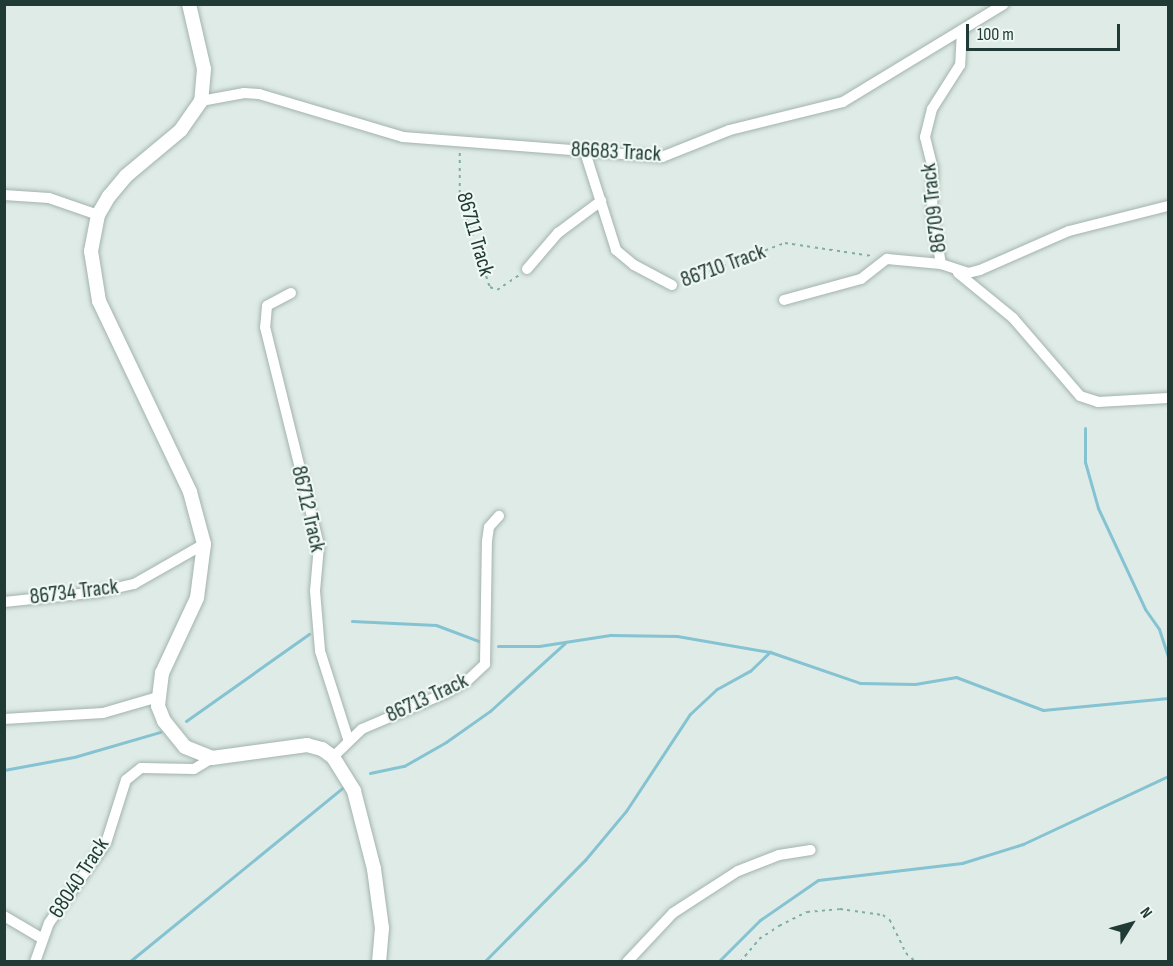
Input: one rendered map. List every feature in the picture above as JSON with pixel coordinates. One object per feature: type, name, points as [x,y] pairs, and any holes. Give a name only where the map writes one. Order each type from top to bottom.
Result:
[{"type":"street","points":[[189,4],[204,69],[201,101],[181,130],[126,176],[98,215],[91,252],[99,301],[190,492],[204,544],[197,598],[162,673],[158,697],[164,721],[174,735],[185,747],[212,758],[233,758],[307,745],[322,749],[333,757],[354,791],[371,859],[382,928],[379,962]]},
{"type":"street","name":"86683 Track","points":[[201,101],[236,94],[260,94],[381,133],[459,142],[662,158],[730,130],[827,109],[1004,4]]},
{"type":"street","name":"86709 Track","points":[[962,30],[960,65],[932,109],[925,136],[933,169],[932,212],[941,264],[956,271],[980,270],[1069,231],[1168,206]]},
{"type":"street","name":"86710 Track","points":[[585,152],[616,250],[634,266],[672,285]]},
{"type":"street","points":[[4,195],[49,198],[98,215]]},
{"type":"street","name":"86711 Track","points":[[527,269],[558,233],[601,201]]},
{"type":"street","points":[[784,300],[861,279],[887,259],[941,264]]},
{"type":"street","points":[[956,271],[1013,318],[1080,396],[1098,402],[1168,398]]},
{"type":"street","name":"86712 Track","points":[[291,293],[267,306],[265,327],[319,546],[315,591],[320,651],[348,739]]},
{"type":"street","name":"86713 Track","points":[[333,757],[348,739],[376,722],[446,693],[468,681],[485,664],[487,541],[489,528],[498,516]]},
{"type":"street","name":"86734 Track","points":[[4,602],[99,592],[134,584],[204,544]]},
{"type":"street","points":[[4,719],[103,713],[158,697]]},
{"type":"street","name":"68040 Track","points":[[35,962],[57,909],[99,855],[120,792],[133,772],[148,767],[194,769],[212,758]]},
{"type":"street","points":[[627,962],[673,914],[738,871],[779,855],[811,850]]},
{"type":"street","points":[[4,916],[43,939]]},
{"type":"path","name":"86711 Track","points":[[459,142],[460,198],[490,287],[497,290],[527,269]]},
{"type":"path","name":"86710 Track","points":[[672,285],[785,243],[817,245],[887,259]]},
{"type":"path","points":[[740,962],[759,939],[779,926],[807,912],[840,909],[883,915],[890,920],[906,953],[916,962]]},
{"type":"waterway","points":[[1085,428],[1085,462],[1098,508],[1145,609],[1159,629],[1168,657]]},
{"type":"waterway","points":[[352,621],[436,625],[481,642]]},
{"type":"waterway","points":[[186,721],[309,634]]},
{"type":"waterway","points":[[498,646],[539,646],[610,635],[677,636],[770,652],[860,683],[915,684],[956,677],[1043,710],[1168,698]]},
{"type":"waterway","points":[[370,773],[404,766],[446,742],[490,711],[565,643]]},
{"type":"waterway","points":[[484,962],[585,860],[626,811],[690,714],[717,689],[750,671],[770,652]]},
{"type":"waterway","points":[[4,770],[74,757],[160,732]]},
{"type":"waterway","points":[[718,962],[760,920],[818,880],[962,863],[1023,844],[1168,776]]},
{"type":"waterway","points":[[129,962],[345,786]]}]
